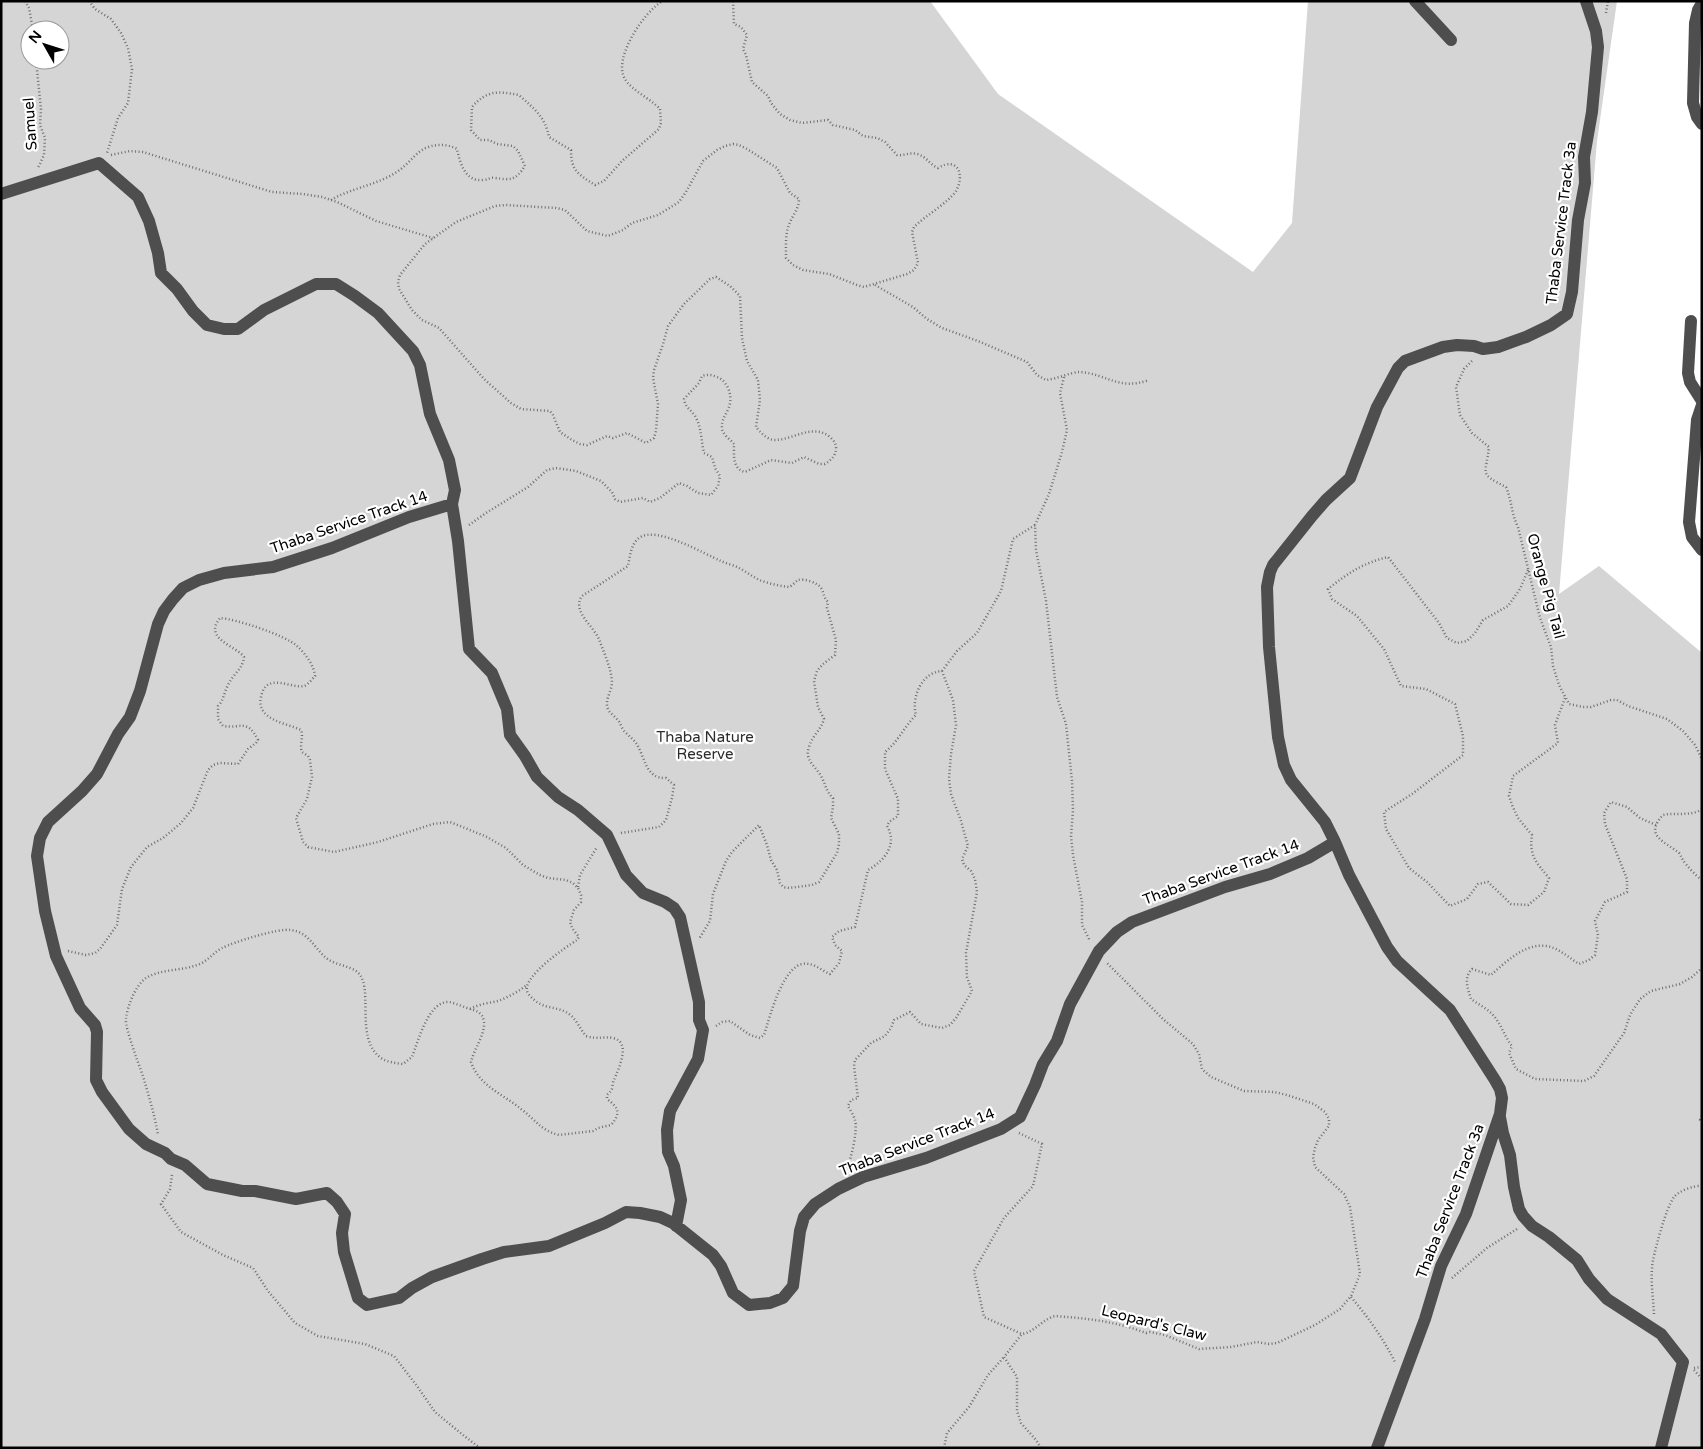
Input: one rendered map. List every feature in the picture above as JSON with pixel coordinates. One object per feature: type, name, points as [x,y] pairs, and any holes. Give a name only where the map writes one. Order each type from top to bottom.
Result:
[{"type":"street","points":[[1415,1],[1451,40]]},
{"type":"street","name":"Thaba Service Track 3a","points":[[1377,1448],[1425,1319],[1442,1266],[1466,1214],[1500,1114],[1502,1098],[1495,1080],[1450,1010],[1403,966],[1387,947],[1349,875],[1325,822],[1291,780],[1282,755],[1269,647],[1267,587],[1270,572],[1278,557],[1312,516],[1350,478],[1377,407],[1398,368],[1405,361],[1443,347],[1457,345],[1474,346],[1484,349],[1498,347],[1526,337],[1551,325],[1567,314],[1572,292],[1578,220],[1585,183],[1584,157],[1592,112],[1598,47],[1596,31],[1586,1]]},
{"type":"street","points":[[1702,4],[1698,10],[1695,23],[1693,103],[1697,117],[1702,124]]},
{"type":"street","points":[[1,194],[99,163],[138,197],[148,221],[162,273],[207,325],[224,329],[238,329],[264,310],[316,284],[336,284],[378,313],[413,351],[420,365],[430,414],[449,460],[455,490],[452,504],[458,541],[469,649],[492,673],[507,709],[510,735],[537,777],[558,797],[578,810],[607,835],[626,875],[643,893],[665,902],[674,908],[680,916],[699,1002],[699,1020],[703,1030],[698,1059],[670,1111],[667,1130],[668,1152],[674,1166],[681,1200],[676,1226]]},
{"type":"street","points":[[1691,321],[1688,373],[1690,382],[1702,403],[1696,420],[1689,522],[1692,537],[1702,550]]},
{"type":"street","name":"Thaba Service Track 14","points":[[452,504],[409,517],[332,548],[272,567],[224,573],[199,580],[183,588],[173,599],[158,624],[140,691],[130,716],[118,734],[97,774],[48,822],[40,838],[37,856],[45,912],[53,945],[64,976],[80,1008],[95,1025],[97,1032],[96,1080],[102,1092],[129,1129],[146,1144],[165,1153],[171,1159],[185,1164],[207,1184],[296,1199],[327,1194],[337,1202],[345,1214],[342,1233],[344,1252],[358,1298],[366,1305],[399,1298],[432,1277],[482,1259],[504,1252],[549,1246],[605,1223],[626,1212],[660,1217],[676,1226],[714,1255],[733,1293],[749,1305],[770,1303],[783,1298],[793,1286],[797,1247],[804,1217],[815,1204],[838,1189],[864,1177],[926,1158],[1001,1128],[1020,1117],[1043,1064],[1057,1041],[1070,1004],[1100,952],[1117,932],[1132,922],[1224,887],[1270,874],[1308,858],[1335,842]]},
{"type":"street","points":[[1500,1114],[1503,1133],[1510,1155],[1514,1187],[1519,1209],[1523,1216],[1529,1223],[1577,1260],[1607,1299],[1661,1334],[1683,1362],[1661,1448]]},
{"type":"path","points":[[25,1],[29,8],[31,20]]},
{"type":"path","points":[[89,1],[95,9],[111,19],[120,33],[128,48],[132,69],[128,103],[118,118],[106,157],[130,151],[143,152],[272,192],[303,194],[331,200],[376,222],[434,239]]},
{"type":"path","points":[[331,200],[377,183],[401,169],[422,150],[437,145],[449,144],[457,149],[467,175],[475,179],[484,180],[492,177],[505,180],[514,178],[525,166],[518,151],[513,146],[497,144],[489,140],[480,140],[471,130],[472,107],[484,95],[490,93],[519,95],[543,118],[549,137],[571,150],[573,168],[595,185],[604,181],[622,161],[659,129],[661,122],[660,109],[624,78],[622,60],[626,48],[645,16],[652,8],[663,1]]},
{"type":"path","points":[[458,541],[467,526],[528,487],[547,470],[556,468],[576,471],[601,481],[612,492],[615,499],[620,502],[643,498],[650,502],[660,498],[679,483],[698,493],[710,495],[718,486],[720,476],[715,468],[712,457],[704,453],[699,426],[695,416],[685,404],[684,399],[699,383],[702,376],[706,374],[722,379],[727,386],[730,395],[729,406],[722,422],[722,432],[734,444],[736,467],[740,471],[744,472],[771,460],[792,463],[804,457],[819,464],[825,464],[834,455],[836,448],[834,441],[824,433],[807,432],[774,440],[760,432],[756,427],[760,400],[758,380],[747,361],[742,338],[740,296],[730,286],[716,277],[710,279],[684,304],[668,326],[653,378],[658,404],[656,431],[654,438],[646,443],[627,433],[614,438],[607,436],[587,445],[572,440],[560,432],[554,415],[550,410],[521,409],[511,403],[484,379],[439,328],[422,320],[404,299],[399,289],[400,275],[425,244],[456,222],[495,206],[547,207],[565,210],[587,231],[608,236],[616,234],[640,220],[658,214],[679,202],[709,154],[725,146],[738,145],[777,168],[790,193],[799,199],[799,206],[789,225],[787,234],[786,258],[793,265],[803,270],[828,274],[864,287],[902,276],[914,270],[918,263],[918,254],[912,232],[914,227],[940,204],[950,200],[959,184],[960,175],[958,168],[952,164],[945,164],[938,168],[916,153],[902,156],[897,155],[885,142],[877,138],[863,136],[855,130],[833,125],[828,120],[802,122],[790,120],[780,114],[768,96],[752,82],[743,49],[747,35],[741,27],[734,24],[733,1]]},
{"type":"path","name":"Samuel","points":[[33,184],[34,176],[44,155],[45,138],[40,125],[37,70]]},
{"type":"path","points":[[874,284],[913,307],[927,319],[942,328],[1027,362],[1037,375],[1046,380],[1078,372],[1093,374],[1110,381],[1130,384],[1149,380]]},
{"type":"path","name":"Orange Pig Tail","points":[[1484,349],[1464,369],[1456,387],[1460,415],[1472,433],[1489,447],[1484,469],[1485,474],[1492,481],[1506,488],[1511,499],[1512,514],[1518,527],[1540,618],[1551,647],[1553,666],[1565,698]]},
{"type":"path","points":[[1064,377],[1060,393],[1067,430],[1049,494],[1036,525],[1036,550],[1048,611],[1057,697],[1066,724],[1072,781],[1073,810],[1071,836],[1082,902],[1082,925],[1089,940],[1100,952]]},
{"type":"path","points":[[942,672],[957,651],[977,633],[1001,591],[1013,539],[1036,525]]},
{"type":"path","points":[[578,888],[580,874],[607,835],[659,828],[666,820],[674,785],[666,778],[654,775],[647,768],[636,743],[609,712],[606,702],[612,688],[610,669],[598,635],[581,614],[578,601],[582,596],[628,566],[632,547],[644,536],[650,535],[669,538],[686,544],[722,562],[740,568],[763,582],[788,587],[798,580],[802,580],[818,585],[822,588],[823,597],[828,602],[827,608],[836,640],[835,656],[823,664],[817,671],[814,681],[818,707],[824,719],[822,728],[808,748],[808,754],[810,764],[822,777],[827,792],[833,798],[831,818],[839,834],[840,844],[837,853],[820,882],[812,885],[783,887],[759,825],[732,852],[726,861],[713,894],[710,921],[690,958]]},
{"type":"path","points":[[1528,570],[1520,589],[1508,606],[1483,620],[1475,634],[1467,641],[1457,643],[1447,638],[1439,623],[1388,557],[1352,570],[1328,589],[1332,599],[1357,616],[1384,649],[1401,686],[1426,689],[1455,704],[1463,736],[1463,755],[1412,794],[1384,812],[1386,829],[1394,846],[1409,868],[1427,882],[1450,906],[1467,899],[1478,884],[1488,882],[1511,904],[1528,905],[1544,892],[1549,878],[1537,864],[1530,849],[1532,834],[1518,818],[1509,796],[1513,776],[1558,743],[1555,725],[1565,698]]},
{"type":"path","points":[[53,945],[66,951],[86,955],[95,953],[100,949],[117,925],[122,889],[131,867],[147,847],[163,838],[181,823],[193,808],[208,770],[213,765],[220,763],[238,764],[248,748],[258,740],[250,729],[244,725],[223,726],[218,719],[218,706],[222,702],[228,684],[244,664],[244,657],[240,652],[221,642],[216,635],[215,627],[220,618],[240,622],[286,639],[296,645],[311,664],[315,676],[308,684],[303,686],[284,683],[268,686],[262,693],[260,702],[261,710],[267,716],[301,730],[303,734],[300,746],[302,752],[310,760],[312,777],[307,800],[296,818],[303,842],[308,847],[334,852],[378,842],[433,824],[450,822],[487,837],[506,848],[523,865],[540,876],[566,880],[578,888],[581,895],[580,902],[574,910],[570,922],[579,937],[577,940],[541,968],[527,985],[519,991],[499,1000],[480,1004],[470,1009]]},
{"type":"path","points":[[703,1030],[708,1030],[722,1022],[730,1021],[750,1035],[760,1038],[764,1035],[776,997],[790,971],[798,964],[808,964],[830,974],[839,963],[842,951],[835,945],[832,937],[839,931],[855,927],[868,870],[880,864],[887,854],[892,842],[891,833],[887,826],[889,822],[898,816],[898,799],[885,769],[885,752],[892,746],[916,715],[914,709],[917,691],[923,682],[929,675],[942,672]]},
{"type":"path","points":[[838,1189],[854,1147],[855,1119],[848,1106],[851,1100],[858,1098],[855,1060],[871,1043],[885,1036],[894,1020],[910,1012],[921,1024],[942,1028],[950,1025],[972,991],[967,977],[966,953],[977,892],[975,878],[964,865],[962,859],[968,846],[951,794],[949,779],[956,725],[953,700],[942,672]]},
{"type":"path","points":[[1565,698],[1569,704],[1583,707],[1592,707],[1610,700],[1617,700],[1628,706],[1667,719],[1683,731],[1695,745],[1702,759]]},
{"type":"path","points":[[1656,825],[1640,818],[1627,807],[1611,802],[1604,813],[1605,824],[1627,879],[1627,892],[1606,902],[1595,922],[1598,935],[1595,955],[1579,964],[1556,949],[1543,945],[1532,946],[1519,952],[1491,975],[1472,969],[1466,981],[1471,999],[1492,1014],[1503,1030],[1512,1046],[1509,1053],[1516,1069],[1535,1079],[1584,1081],[1594,1076],[1624,1033],[1630,1015],[1640,999],[1651,991],[1680,984],[1702,968]]},
{"type":"path","points":[[1702,809],[1693,814],[1673,813],[1663,815],[1656,825],[1655,833],[1658,839],[1680,854],[1683,862],[1702,880]]},
{"type":"path","points":[[480,1448],[435,1412],[394,1356],[364,1344],[318,1336],[295,1323],[268,1291],[253,1268],[223,1255],[181,1232],[161,1204],[170,1189],[172,1173],[158,1136],[145,1082],[125,1020],[134,995],[146,979],[157,974],[200,965],[222,948],[269,932],[289,929],[307,937],[324,957],[332,962],[359,972],[363,979],[366,994],[364,1003],[367,1032],[376,1053],[382,1059],[403,1064],[412,1058],[426,1021],[435,1008],[441,1003],[448,1002],[478,1011],[483,1018],[483,1030],[471,1062],[484,1083],[521,1109],[537,1125],[559,1135],[593,1132],[598,1128],[612,1125],[617,1118],[618,1112],[606,1095],[612,1091],[613,1080],[620,1066],[622,1046],[620,1041],[614,1038],[598,1039],[586,1036],[570,1014],[541,1005],[536,1001],[527,991],[527,985]]},
{"type":"path","name":"Leopard's Claw","points":[[944,1448],[947,1433],[969,1407],[988,1375],[1022,1334],[1031,1332],[1053,1316],[1088,1318],[1112,1322],[1146,1333],[1150,1332],[1174,1338],[1199,1348],[1231,1347],[1256,1342],[1269,1344],[1315,1325],[1340,1309],[1351,1296],[1360,1274],[1350,1207],[1344,1194],[1315,1167],[1313,1162],[1318,1140],[1329,1126],[1329,1119],[1325,1112],[1314,1104],[1287,1094],[1260,1090],[1244,1091],[1211,1077],[1202,1069],[1199,1054],[1192,1044],[1150,1007],[1110,967],[1100,952]]},
{"type":"path","points":[[1702,1116],[1700,1120],[1702,1122]]},
{"type":"path","points":[[1001,1128],[1024,1135],[1042,1144],[1033,1186],[1004,1218],[974,1271],[984,1317],[1022,1334]]},
{"type":"path","points":[[1661,1334],[1654,1313],[1653,1260],[1673,1198],[1679,1193],[1697,1185],[1702,1186]]},
{"type":"path","points":[[1450,1280],[1487,1248],[1509,1233],[1529,1223]]},
{"type":"path","points":[[1351,1296],[1368,1317],[1386,1345],[1403,1380]]},
{"type":"path","points":[[1004,1357],[1017,1377],[1017,1411],[1021,1423],[1041,1448]]},
{"type":"green space","name":"Thaba Nature Reserve","points":[[1,1],[930,1],[998,94],[1253,272],[1292,223],[1308,1],[1617,1],[1597,141],[1559,594],[1599,566],[1702,653],[1702,1448],[1,1448]]}]
